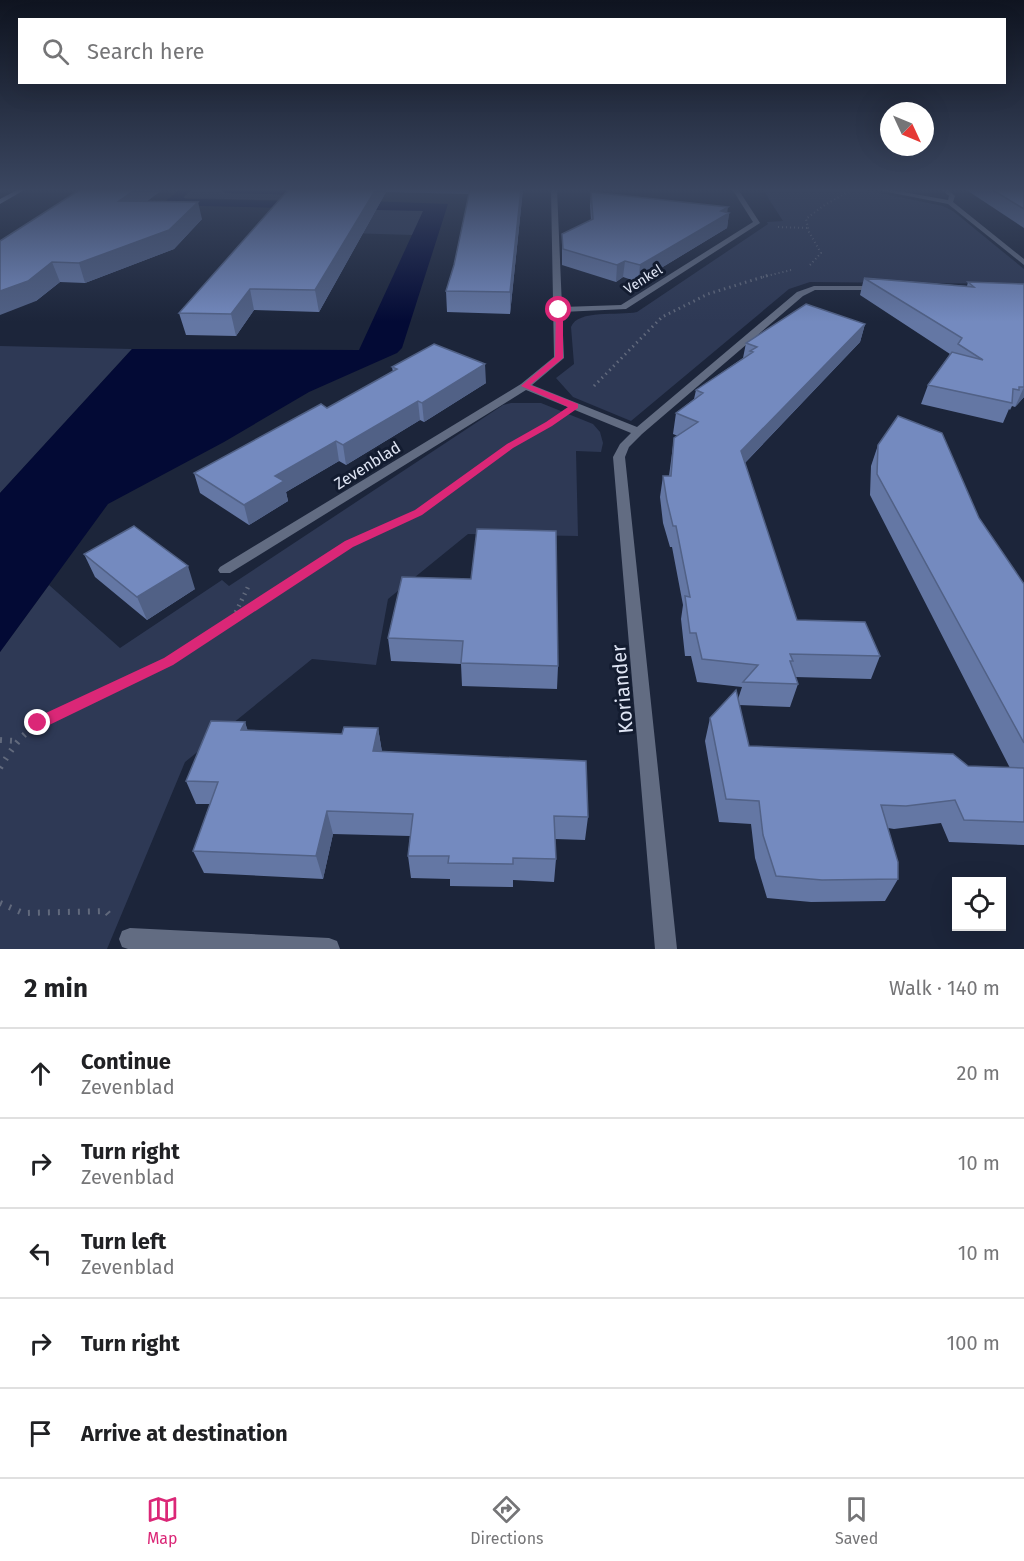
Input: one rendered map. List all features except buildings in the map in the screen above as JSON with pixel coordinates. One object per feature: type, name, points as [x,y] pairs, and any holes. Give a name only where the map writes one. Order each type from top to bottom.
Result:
[{"type":"street","name":"Zevenblad","points":[[225,570],[525,386],[559,358],[556,233]]},
{"type":"street","name":"Venkel","points":[[559,310],[623,307],[741,233]]},
{"type":"street","points":[[988,233],[1024,263]]},
{"type":"street","name":"Koriander","points":[[666,949],[619,457],[624,446],[638,432],[800,294],[814,288],[896,288]]},
{"type":"street","points":[[525,386],[638,432]]},
{"type":"street","points":[[130,939],[329,949]]},
{"type":"path","points":[[0,768],[16,741],[38,723],[169,661],[349,544],[418,513],[510,446],[549,424],[575,406],[662,317],[674,309],[752,278],[808,266],[821,253],[811,233]]},
{"type":"path","points":[[0,740],[16,741]]},
{"type":"path","points":[[0,903],[23,913],[106,911],[130,939]]},
{"type":"shaded area","points":[[356,233],[414,233],[413,235]]},
{"type":"shaded area","points":[[413,233],[439,233],[402,348],[397,353],[309,392],[224,442],[108,504],[0,652],[0,493],[132,349],[359,350]]},
{"type":"shaded area","points":[[754,233],[980,233],[1024,269],[1024,284],[810,282],[789,289],[631,421],[573,397],[556,378],[574,364],[571,327],[575,321],[590,315],[637,312]]},
{"type":"shaded area","points":[[0,346],[132,349],[0,493]]},
{"type":"shaded area","points":[[541,403],[593,424],[600,432],[603,443],[601,452],[576,451],[578,536],[468,534],[388,599],[376,665],[312,659],[185,762],[107,949],[0,949],[0,652],[49,585],[120,648],[222,580],[229,586],[503,405]]},
{"type":"route","points":[[38,723],[76,708],[169,661],[349,544],[418,513],[510,446],[575,406],[525,386],[559,358],[559,310]]}]
